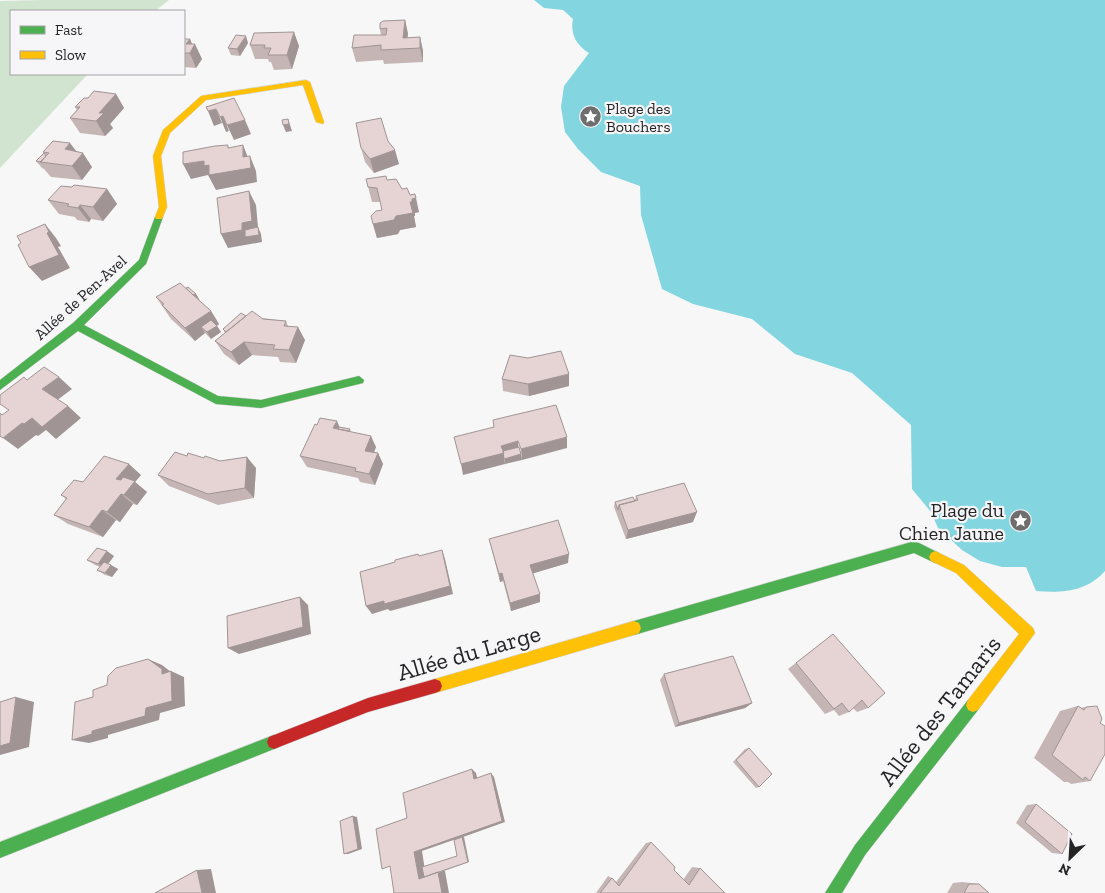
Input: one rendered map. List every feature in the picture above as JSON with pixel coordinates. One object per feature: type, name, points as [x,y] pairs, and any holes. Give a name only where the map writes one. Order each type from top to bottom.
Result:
[{"type":"street","name":"Allée de Pen-Avel","points":[[0,386],[77,326],[143,262],[164,207],[157,156],[166,132],[204,98],[306,82],[320,122]]},
{"type":"street","points":[[77,326],[216,400],[261,404],[359,380]]},
{"type":"street","name":"Allée du Large","points":[[0,850],[368,705],[915,547],[960,569]]},
{"type":"street","name":"Allée des Tamaris","points":[[832,893],[860,850],[1028,633],[960,569]]},
{"type":"green space","points":[[169,0],[156,10],[10,10],[10,75],[87,75],[0,168],[0,1]]},
{"type":"water","points":[[534,0],[1105,0],[1105,571],[1098,578],[1074,590],[1056,592],[1036,591],[1026,567],[1002,567],[980,561],[962,550],[938,528],[931,512],[912,489],[911,425],[852,373],[795,354],[752,319],[693,304],[662,289],[641,215],[640,186],[601,172],[578,149],[565,132],[561,107],[564,86],[589,53],[577,42],[573,34],[573,19],[563,10],[544,8]]},
{"type":"building","points":[[405,20],[403,38],[420,37],[420,48],[381,50],[381,45],[352,48],[354,35],[386,35],[387,28],[380,29],[380,23],[383,21]]},
{"type":"building","points":[[294,32],[287,55],[268,55],[271,48],[264,48],[265,45],[250,45],[254,33]]},
{"type":"building","points":[[236,35],[246,36],[237,49],[228,48]]},
{"type":"building","points":[[185,39],[190,39],[186,44],[195,44],[190,53],[185,53]]},
{"type":"building","points":[[94,91],[116,94],[99,113],[104,113],[96,121],[70,118],[80,107],[75,107]]},
{"type":"building","points":[[234,98],[245,120],[227,125],[223,116],[220,117],[216,109],[208,111],[206,107]]},
{"type":"building","points":[[381,118],[388,141],[395,150],[370,159],[361,148],[356,123]]},
{"type":"building","points":[[288,119],[289,124],[283,125],[282,120]]},
{"type":"building","points":[[53,141],[70,143],[65,149],[83,153],[72,166],[40,162],[49,153],[43,152]]},
{"type":"building","points":[[228,145],[228,148],[243,145],[243,157],[250,156],[251,168],[209,175],[209,165],[204,166],[204,161],[183,164],[183,152]]},
{"type":"building","points":[[44,153],[46,156],[41,162],[36,161]]},
{"type":"building","points":[[386,176],[387,180],[396,179],[402,189],[407,188],[410,195],[415,194],[416,198],[410,202],[413,213],[396,216],[394,220],[373,224],[371,216],[376,211],[382,210],[377,188],[368,187],[366,179]]},
{"type":"building","points":[[74,185],[107,189],[93,207],[80,205],[78,208],[67,206],[69,204],[48,200],[61,186],[72,187]]},
{"type":"building","points":[[249,191],[252,221],[242,223],[242,230],[221,234],[217,198]]},
{"type":"building","points":[[45,224],[49,232],[47,233],[59,255],[29,267],[18,245],[21,243],[17,236]]},
{"type":"building","points":[[258,227],[259,235],[245,237],[245,230]]},
{"type":"building","points":[[180,283],[211,311],[185,328],[156,297]]},
{"type":"building","points":[[188,287],[196,294],[193,295],[186,288]]},
{"type":"building","points":[[252,311],[263,319],[286,321],[284,326],[298,327],[289,350],[273,349],[275,345],[244,342],[231,352],[215,341]]},
{"type":"building","points":[[241,313],[246,316],[226,332],[223,329]]},
{"type":"building","points":[[211,320],[217,326],[207,332],[201,327]]},
{"type":"building","points":[[561,351],[569,374],[528,384],[502,379],[510,355],[528,358]]},
{"type":"building","points":[[44,367],[59,377],[42,389],[68,406],[42,427],[32,418],[24,424],[22,423],[3,438],[0,436],[0,413],[2,415],[9,410],[0,404],[0,395],[24,377],[27,380]]},
{"type":"building","points":[[556,405],[567,437],[521,449],[518,441],[501,446],[504,453],[461,464],[454,437],[494,427],[493,420]]},
{"type":"building","points":[[320,418],[337,421],[333,428],[371,436],[365,451],[378,453],[369,474],[355,471],[356,468],[300,456],[315,424],[317,425]]},
{"type":"building","points":[[339,427],[350,429],[349,431],[338,429]]},
{"type":"building","points":[[519,447],[521,454],[504,459],[503,451]]},
{"type":"building","points":[[175,452],[187,456],[188,453],[204,458],[205,456],[220,461],[247,457],[245,488],[208,494],[158,475]]},
{"type":"building","points":[[104,456],[129,464],[116,479],[121,480],[123,477],[135,481],[124,495],[121,494],[107,512],[102,510],[89,527],[54,515],[67,498],[61,495],[74,480],[83,482]]},
{"type":"building","points":[[684,483],[697,512],[628,530],[619,505],[638,500],[636,496]]},
{"type":"building","points":[[633,497],[635,501],[619,505],[618,510],[615,502]]},
{"type":"building","points":[[558,520],[569,554],[530,565],[540,594],[510,603],[502,573],[499,574],[489,539]]},
{"type":"building","points":[[97,548],[107,551],[98,564],[87,560]]},
{"type":"building","points":[[442,550],[450,586],[384,604],[384,601],[366,606],[360,572],[395,562],[395,560]]},
{"type":"building","points":[[104,562],[111,565],[105,573],[97,570]]},
{"type":"building","points":[[300,597],[303,627],[228,648],[227,616]]},
{"type":"building","points":[[833,634],[885,693],[868,708],[862,700],[849,712],[842,703],[834,709],[796,663]]},
{"type":"building","points":[[733,656],[752,703],[679,723],[664,674]]},
{"type":"building","points":[[148,659],[162,669],[162,674],[171,671],[172,701],[146,708],[145,716],[92,731],[92,734],[72,740],[75,702],[93,697],[93,690],[107,685],[108,676],[116,668]]},
{"type":"building","points":[[16,697],[10,743],[0,746],[0,702]]},
{"type":"building","points":[[1078,706],[1084,710],[1086,707],[1097,706],[1102,719],[1100,723],[1105,726],[1105,754],[1090,781],[1085,777],[1083,780],[1052,755]]},
{"type":"building","points":[[749,748],[772,774],[759,787],[736,760]]},
{"type":"building","points":[[472,769],[474,779],[491,773],[502,821],[414,852],[419,879],[438,872],[442,893],[394,893],[390,866],[382,869],[376,829],[407,818],[403,793]]},
{"type":"building","points":[[1036,804],[1072,834],[1062,854],[1025,822]]},
{"type":"building","points":[[353,816],[358,849],[344,854],[340,821]]},
{"type":"building","points":[[462,837],[468,862],[424,877],[422,867],[457,856],[454,840]]},
{"type":"building","points":[[651,842],[689,885],[700,868],[725,893],[600,893],[612,878],[619,886]]},
{"type":"building","points":[[197,870],[202,893],[155,893]]},
{"type":"building","points":[[969,884],[979,884],[989,893],[964,893]]},
{"type":"traffic: fast","points":[[0,386],[77,326],[143,262],[159,217]]},
{"type":"traffic: fast","points":[[77,326],[216,400],[261,404],[359,380]]},
{"type":"traffic: fast","points":[[634,628],[915,547],[935,557]]},
{"type":"traffic: fast","points":[[833,893],[860,850],[973,705]]},
{"type":"traffic: fast","points":[[0,850],[274,742]]},
{"type":"traffic: slow","points":[[159,217],[163,207],[157,156],[166,132],[204,98],[306,82],[320,122]]},
{"type":"traffic: slow","points":[[935,557],[960,569],[1028,633],[973,705]]},
{"type":"traffic: slow","points":[[435,686],[634,628]]},
{"type":"traffic: jam","points":[[274,742],[368,705],[435,686]]},
{"type":"place","name":"Plage des Bouchers","points":[[590,117]]},
{"type":"place","name":"Plage du Chien Jaune","points":[[1020,521]]}]
